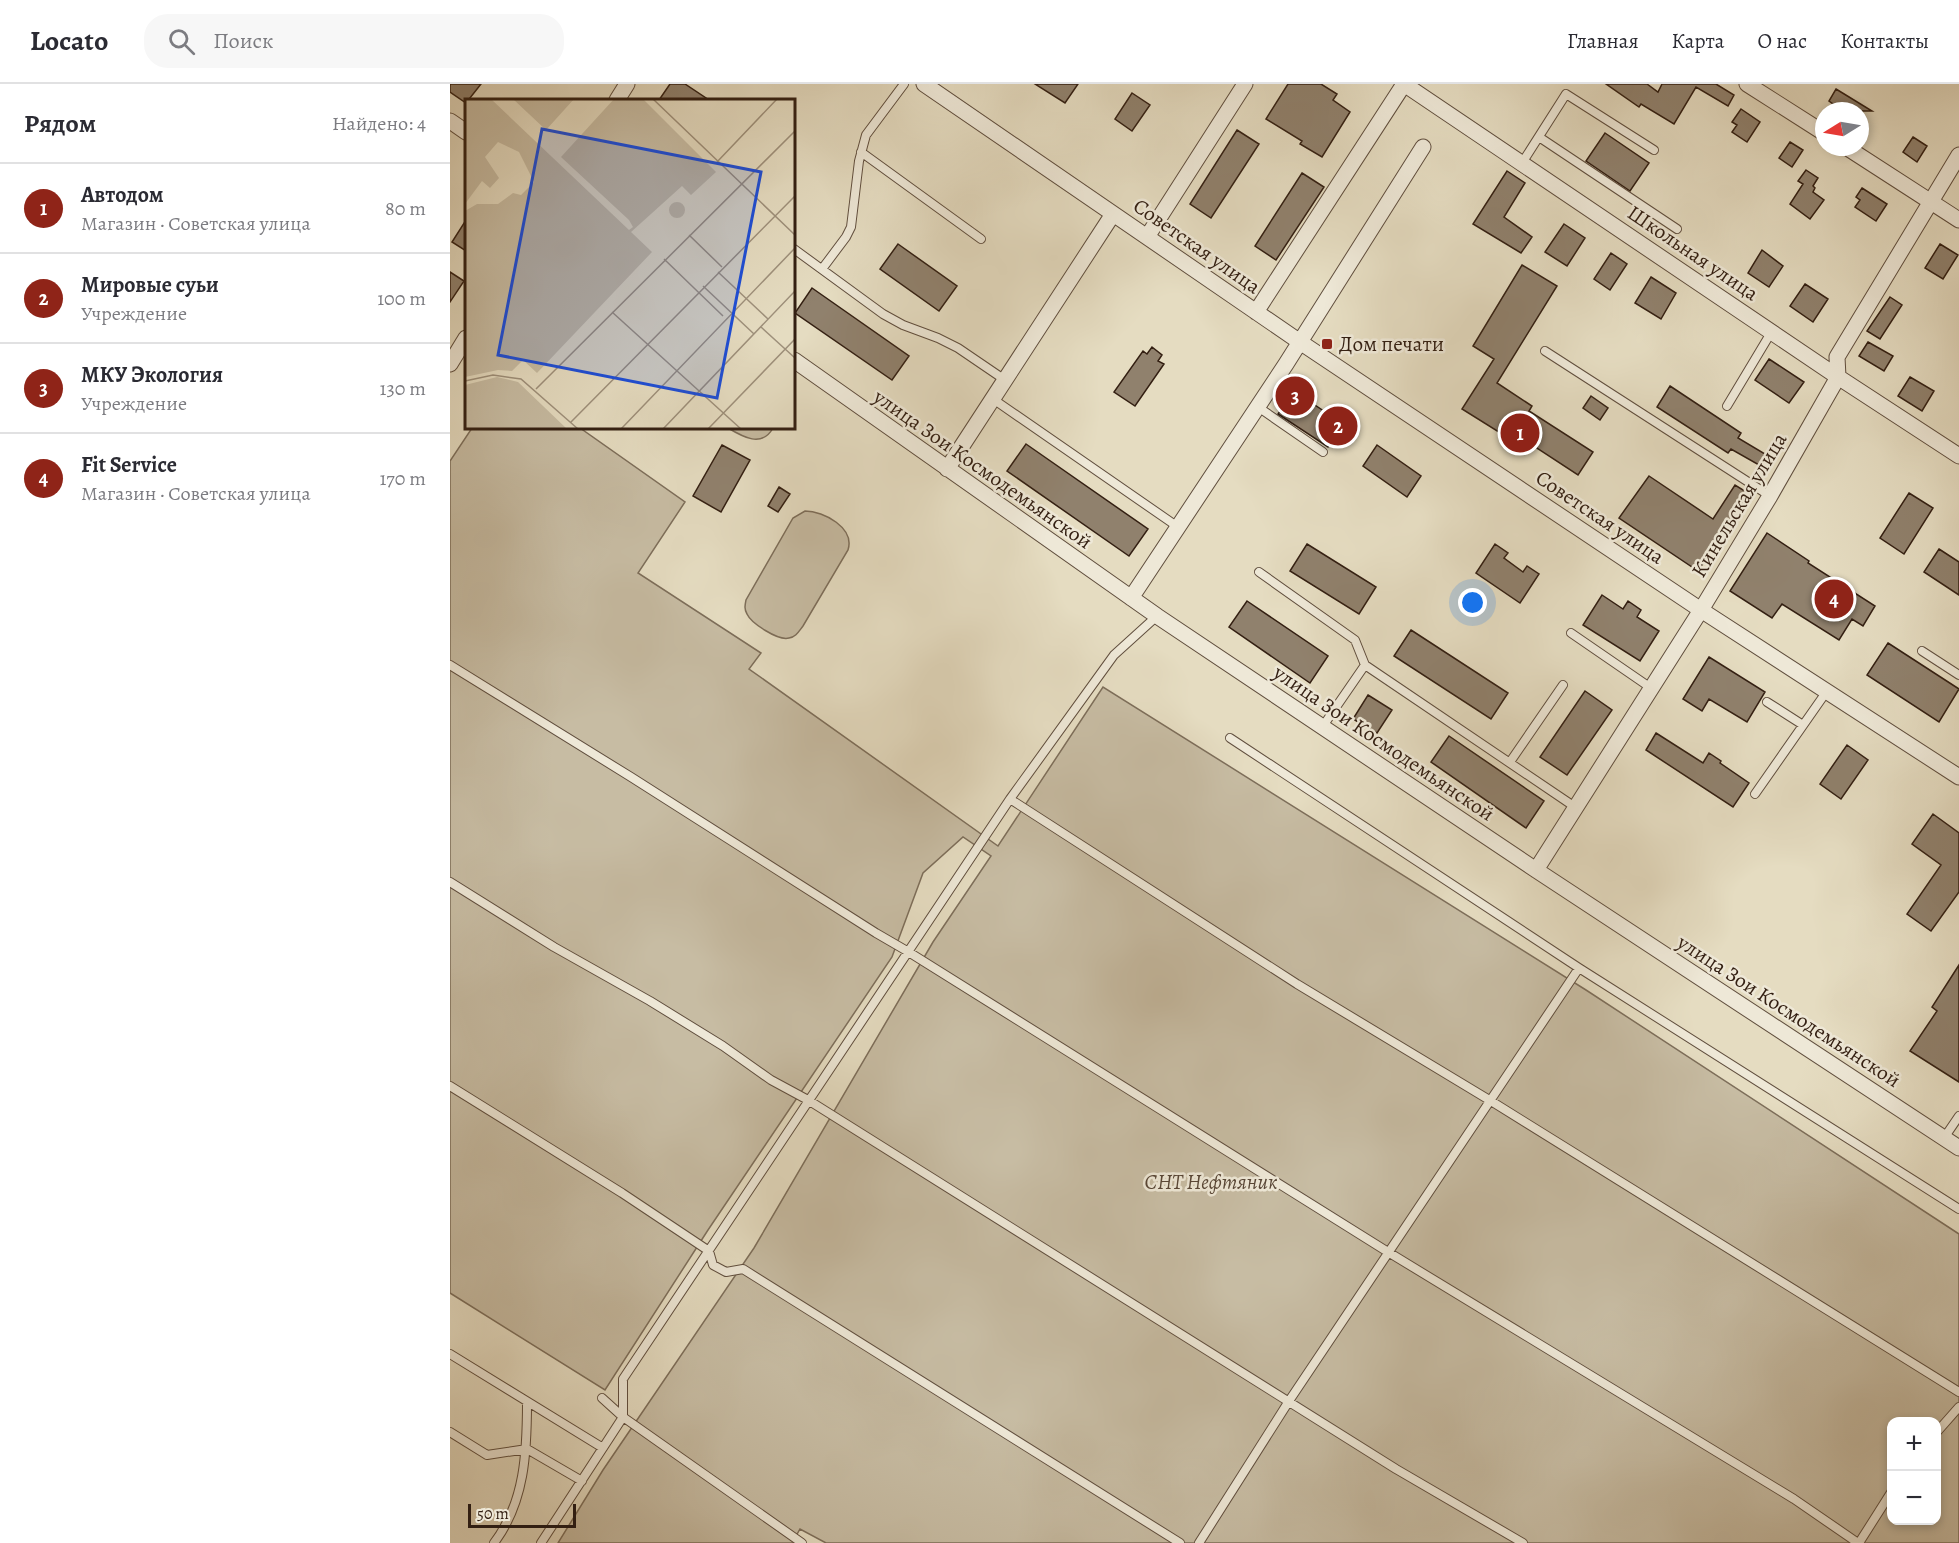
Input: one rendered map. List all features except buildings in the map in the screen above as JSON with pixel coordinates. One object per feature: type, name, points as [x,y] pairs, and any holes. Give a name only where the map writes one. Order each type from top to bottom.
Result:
[{"type":"street","points":[[618,99],[627,84]]},
{"type":"street","name":"Советская улица","points":[[924,84],[1300,342],[1701,610],[1959,777]]},
{"type":"street","points":[[1148,237],[1245,84]]},
{"type":"street","points":[[1256,312],[1404,84]]},
{"type":"street","name":"Школьная улица","points":[[1404,84],[1959,456]]},
{"type":"street","points":[[1747,84],[1815,127]]},
{"type":"street","points":[[450,121],[465,131]]},
{"type":"street","points":[[1131,598],[1258,407],[1423,147]]},
{"type":"street","name":"Кинельская улица","points":[[1536,870],[1701,610],[1770,496],[1838,377],[1837,357],[1959,155]]},
{"type":"street","points":[[1860,156],[1959,220]]},
{"type":"street","points":[[947,469],[1113,214]]},
{"type":"street","points":[[450,364],[465,340]]},
{"type":"street","name":"улица Зои Космодемьянской","points":[[795,361],[1156,616],[1536,870],[1959,1148]]},
{"type":"lane","points":[[822,269],[851,227],[861,152],[866,135],[904,84]]},
{"type":"lane","points":[[1522,163],[1566,94],[1654,150]]},
{"type":"lane","points":[[1539,137],[1677,229]]},
{"type":"lane","points":[[861,152],[981,238]]},
{"type":"lane","points":[[795,250],[882,314],[958,348],[1005,380]]},
{"type":"lane","points":[[1727,406],[1772,331]]},
{"type":"lane","points":[[1545,351],[1770,496]]},
{"type":"lane","points":[[993,399],[1178,527]]},
{"type":"lane","points":[[1258,407],[1323,452]]},
{"type":"lane","points":[[1259,572],[1355,640],[1365,665],[1575,807]]},
{"type":"lane","points":[[541,1543],[623,1416],[623,1379],[808,1100],[1010,799],[1114,655],[1156,616]]},
{"type":"lane","points":[[1571,633],[1651,688]]},
{"type":"lane","points":[[1922,651],[1959,675]]},
{"type":"lane","points":[[450,665],[1388,1252],[1784,1493],[1858,1543],[1887,1499]]},
{"type":"lane","points":[[1323,726],[1365,665]]},
{"type":"lane","points":[[1509,762],[1563,685]]},
{"type":"lane","points":[[1755,794],[1827,691]]},
{"type":"lane","points":[[1767,702],[1803,725]]},
{"type":"lane","points":[[1230,738],[1579,968],[1959,1209]]},
{"type":"lane","points":[[1010,799],[1297,984],[1491,1101],[1959,1392]]},
{"type":"lane","points":[[450,882],[554,947],[714,1040],[771,1080],[808,1100],[1396,1469],[1523,1543]]},
{"type":"lane","points":[[1199,1543],[1289,1401],[1579,968]]},
{"type":"lane","points":[[450,1086],[622,1193],[710,1251],[713,1265],[726,1272],[743,1269],[1180,1543]]},
{"type":"lane","points":[[1944,1138],[1959,1116]]},
{"type":"lane","points":[[450,1354],[603,1448]]},
{"type":"lane","points":[[602,1398],[623,1416],[802,1543]]},
{"type":"lane","points":[[494,1543],[517,1502],[527,1449],[527,1402]]},
{"type":"lane","points":[[1941,1427],[1959,1407]]},
{"type":"lane","points":[[450,1432],[487,1455],[527,1449],[582,1481]]},
{"type":"green space","name":"СНТ Нефтяник","points":[[471,429],[581,429],[685,502],[638,573],[761,653],[749,669],[998,846],[1103,687],[1586,990],[1959,1234],[1959,1543],[826,1543],[800,1529],[792,1543],[558,1543],[603,1470],[754,1248],[933,942],[991,856],[963,837],[923,873],[892,957],[708,1230],[605,1390],[450,1293],[450,461]]},
{"type":"green space","points":[[730,429],[772,429],[769,434],[758,439],[740,435]]},
{"type":"green space","points":[[805,511],[821,514],[836,522],[847,535],[848,550],[797,634],[789,638],[778,637],[750,618],[745,604],[793,518]]},
{"type":"place","name":"Дом печати","points":[[1327,344]]},
{"type":"place","name":"МКУ Экология","points":[[1295,396]]},
{"type":"place","name":"Мировые суьи","points":[[1338,426]]},
{"type":"place","name":"Автодом","points":[[1520,433]]},
{"type":"place","name":"Fit Service","points":[[1834,599]]}]
